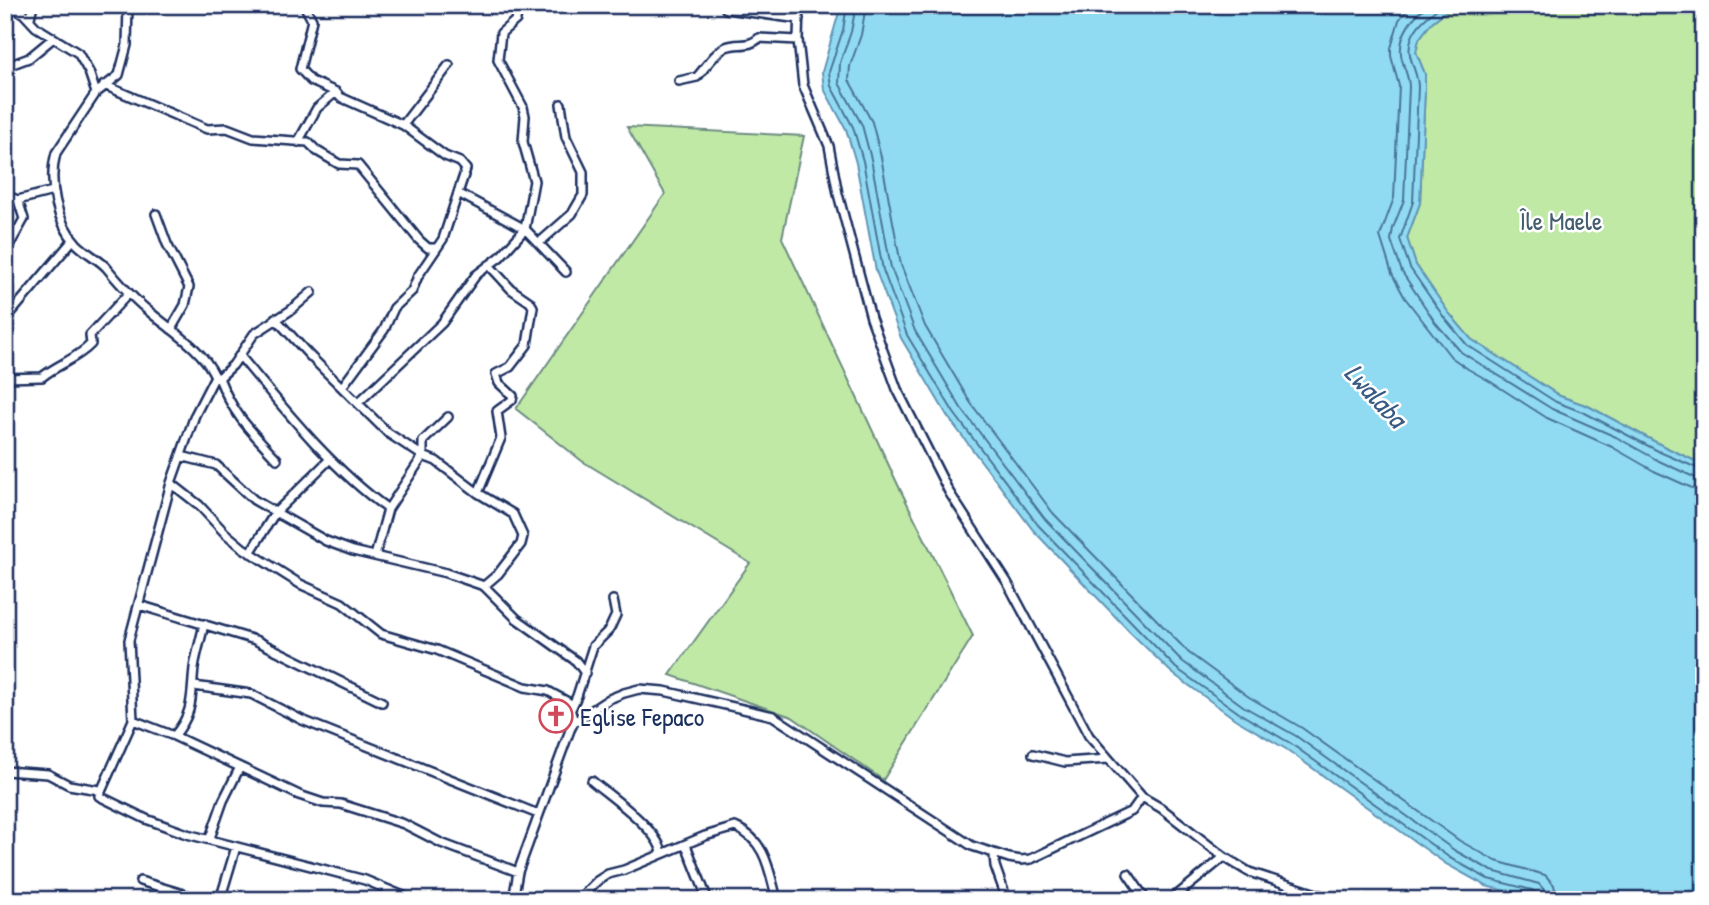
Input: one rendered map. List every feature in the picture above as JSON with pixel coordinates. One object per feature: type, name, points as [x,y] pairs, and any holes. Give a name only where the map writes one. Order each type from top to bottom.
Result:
[{"type":"street","points":[[6,5],[30,18],[36,27],[78,53],[89,72],[96,93]]},
{"type":"street","points":[[30,18],[33,5]]},
{"type":"street","points":[[128,5],[127,45],[119,75],[96,93],[56,153],[53,191],[63,222],[73,240],[104,265],[129,293],[207,360],[241,420],[277,459]]},
{"type":"street","points":[[304,5],[312,20],[300,69],[311,81],[403,125],[445,156],[464,165],[466,169],[443,239],[435,248],[412,291],[394,308],[384,330],[342,387]]},
{"type":"street","points":[[358,403],[442,323],[468,285],[507,250],[525,229],[534,189],[533,174],[523,142],[525,116],[523,107],[498,60],[501,33],[516,20],[519,5]]},
{"type":"street","points":[[799,5],[798,40],[803,85],[830,146],[838,194],[871,318],[897,389],[949,492],[1007,582],[1088,736],[1142,797],[1161,808],[1224,857],[1249,872],[1335,900]]},
{"type":"street","points":[[726,9],[799,19]]},
{"type":"street","points":[[5,66],[29,58],[52,38]]},
{"type":"street","points":[[679,80],[697,77],[713,58],[727,47],[752,45],[759,38],[798,40]]},
{"type":"street","points":[[403,125],[449,65]]},
{"type":"street","points":[[104,85],[202,128],[227,128],[253,138],[308,142],[339,164],[358,165],[419,240],[428,248],[435,248]]},
{"type":"street","points":[[298,142],[317,108],[336,92]]},
{"type":"street","points":[[540,242],[572,214],[583,195],[583,172],[566,136],[561,104]]},
{"type":"street","points":[[5,195],[18,201],[53,191]]},
{"type":"street","points":[[458,193],[525,229],[566,272]]},
{"type":"street","points":[[5,253],[24,219],[18,201]]},
{"type":"street","points":[[156,214],[167,244],[189,287],[185,305],[171,329]]},
{"type":"street","points":[[5,320],[73,240]]},
{"type":"street","points":[[478,493],[501,438],[497,411],[512,400],[513,396],[499,383],[496,374],[510,367],[527,345],[533,307],[511,289],[489,265]]},
{"type":"street","points":[[312,292],[291,310],[254,334],[240,356],[217,377],[195,415],[171,482],[129,647],[133,720],[99,790],[99,796],[133,813],[187,834],[365,880],[412,900]]},
{"type":"street","points":[[5,378],[42,377],[52,368],[80,355],[91,344],[90,335],[129,293]]},
{"type":"street","points":[[275,318],[388,433],[448,469],[478,493],[513,514],[523,536],[521,544],[511,559],[484,586]]},
{"type":"street","points":[[240,356],[330,459],[388,509]]},
{"type":"street","points":[[375,556],[388,509],[423,456],[423,441],[448,417]]},
{"type":"street","points":[[181,456],[216,465],[237,488],[326,541],[484,586],[517,619],[576,662],[585,673]]},
{"type":"street","points":[[250,553],[275,513],[330,459]]},
{"type":"street","points":[[171,482],[250,553],[300,584],[342,603],[381,634],[437,650],[525,687],[548,691],[568,702],[574,722],[518,872],[513,900]]},
{"type":"street","points":[[571,709],[593,646],[609,630],[615,615],[613,600]]},
{"type":"street","points":[[138,605],[255,640],[382,702]]},
{"type":"street","points":[[174,736],[186,721],[204,624]]},
{"type":"street","points":[[194,687],[251,694],[302,720],[538,814]]},
{"type":"street","points":[[574,722],[609,699],[639,689],[664,691],[773,716],[963,840],[994,855],[1021,860],[1043,854],[1132,811],[1142,797]]},
{"type":"street","points":[[133,720],[174,736],[299,795],[323,803],[341,804],[404,824],[441,843],[518,872]]},
{"type":"street","points":[[1033,754],[1065,762],[1108,759]]},
{"type":"street","points":[[210,838],[223,801],[240,767]]},
{"type":"street","points":[[5,771],[48,774],[69,785],[99,790]]},
{"type":"street","points":[[592,781],[645,826],[661,847],[662,853]]},
{"type":"street","points":[[578,900],[608,874],[735,827],[755,839],[765,857],[777,900]]},
{"type":"street","points":[[686,845],[708,900]]},
{"type":"street","points":[[220,900],[236,847]]},
{"type":"street","points":[[994,855],[1007,900]]},
{"type":"street","points":[[1171,900],[1224,857]]},
{"type":"street","points":[[1128,874],[1146,900]]},
{"type":"street","points":[[140,881],[203,900]]},
{"type":"green space","name":"Île Maele","points":[[1460,5],[1704,5],[1704,465],[1588,406],[1560,396],[1471,339],[1448,312],[1416,265],[1407,238],[1420,203],[1425,74],[1416,52],[1419,39],[1432,22],[1446,11]]},
{"type":"green space","points":[[627,127],[804,136],[782,238],[899,487],[973,636],[883,780],[792,717],[670,675],[750,563],[582,461],[516,409],[665,194]]},
{"type":"water","name":"Lwalaba","points":[[841,5],[1460,5],[1446,11],[1432,22],[1419,39],[1416,52],[1425,74],[1420,203],[1407,238],[1416,265],[1448,312],[1471,339],[1560,396],[1588,406],[1704,465],[1704,900],[1539,900],[1486,886],[1446,864],[1286,749],[1235,719],[1172,673],[1130,632],[1033,530],[948,417],[901,338],[876,271],[856,163],[846,129],[824,89],[822,72]]},
{"type":"place","name":"Eglise Fepaco","points":[[556,716]]}]
